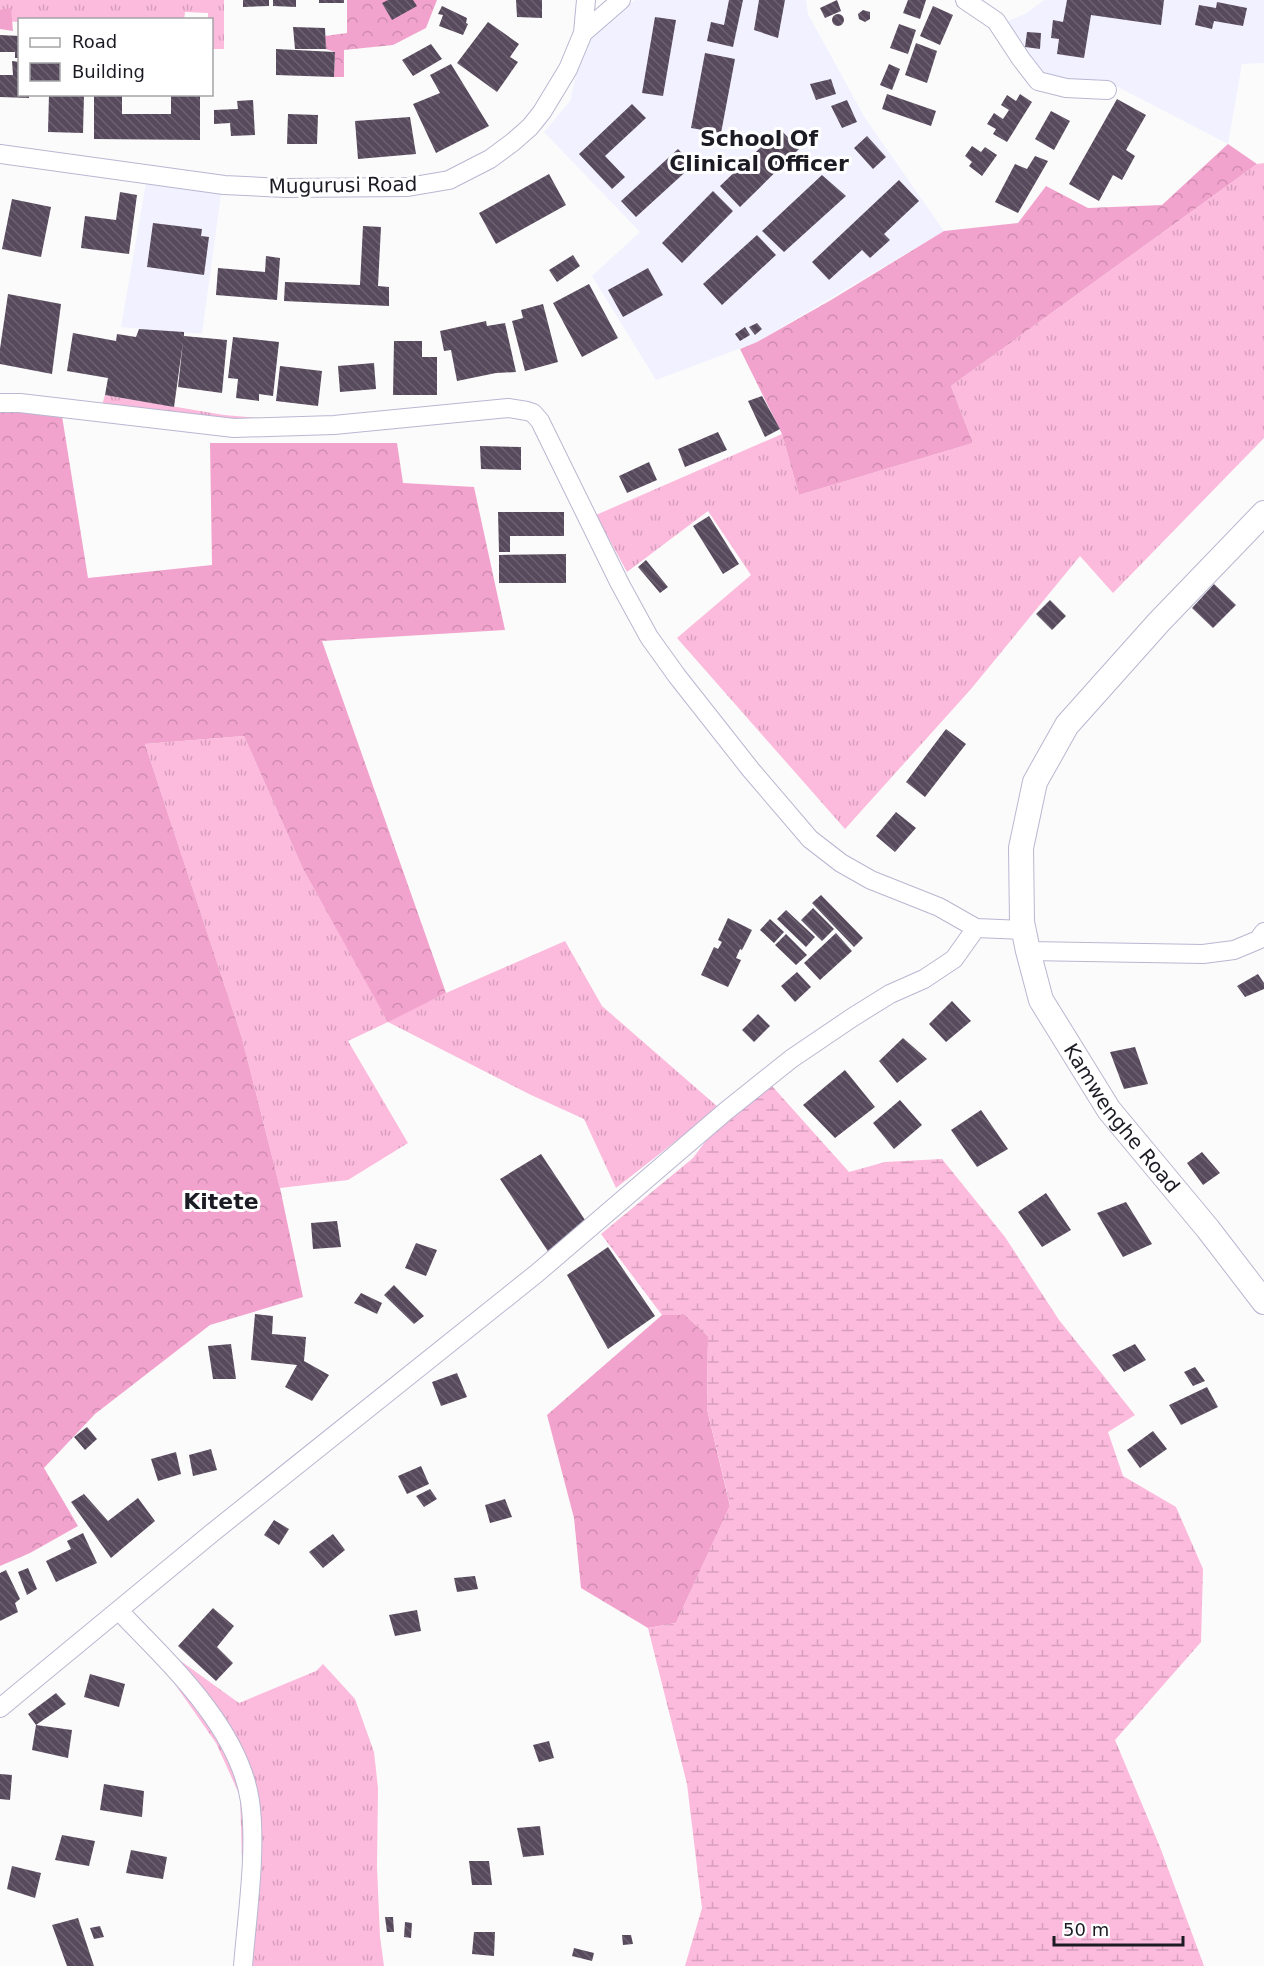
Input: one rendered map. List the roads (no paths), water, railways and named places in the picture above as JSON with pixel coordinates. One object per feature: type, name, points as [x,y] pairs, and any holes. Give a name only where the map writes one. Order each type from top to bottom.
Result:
[{"type":"main road","name":"Kamwenghe Road","points":[[1264,513],[1167,614],[1067,725],[1035,782],[1021,848],[1024,931],[1041,1000],[1109,1110],[1208,1229],[1264,1302]]},
{"type":"street","name":"Mugurusi Road","points":[[0,154],[224,185],[285,188],[408,187],[449,180],[490,159],[530,127],[551,100],[568,69],[583,33],[586,0]]},
{"type":"street","points":[[583,33],[621,0]]},
{"type":"street","points":[[965,0],[996,21],[1038,81],[1066,88],[1107,90]]},
{"type":"street","points":[[0,403],[20,403],[234,428],[334,425],[508,408],[533,413],[540,421],[620,584],[649,637],[751,770],[810,840],[841,863],[871,880],[939,907],[976,928],[1024,931],[1203,954],[1234,950],[1258,940],[1264,932]]},
{"type":"street","points":[[0,1708],[221,1526],[536,1274],[717,1118],[790,1059],[890,994],[924,979],[954,959],[976,928]]},
{"type":"street","points":[[118,1611],[165,1659],[201,1702],[232,1748],[243,1773],[250,1801],[252,1838],[243,1966]]},
{"type":"district","name":"School Of Clinical Officer","points":[[759,150]]},
{"type":"district","name":"Kitete","points":[[221,1201]]}]
